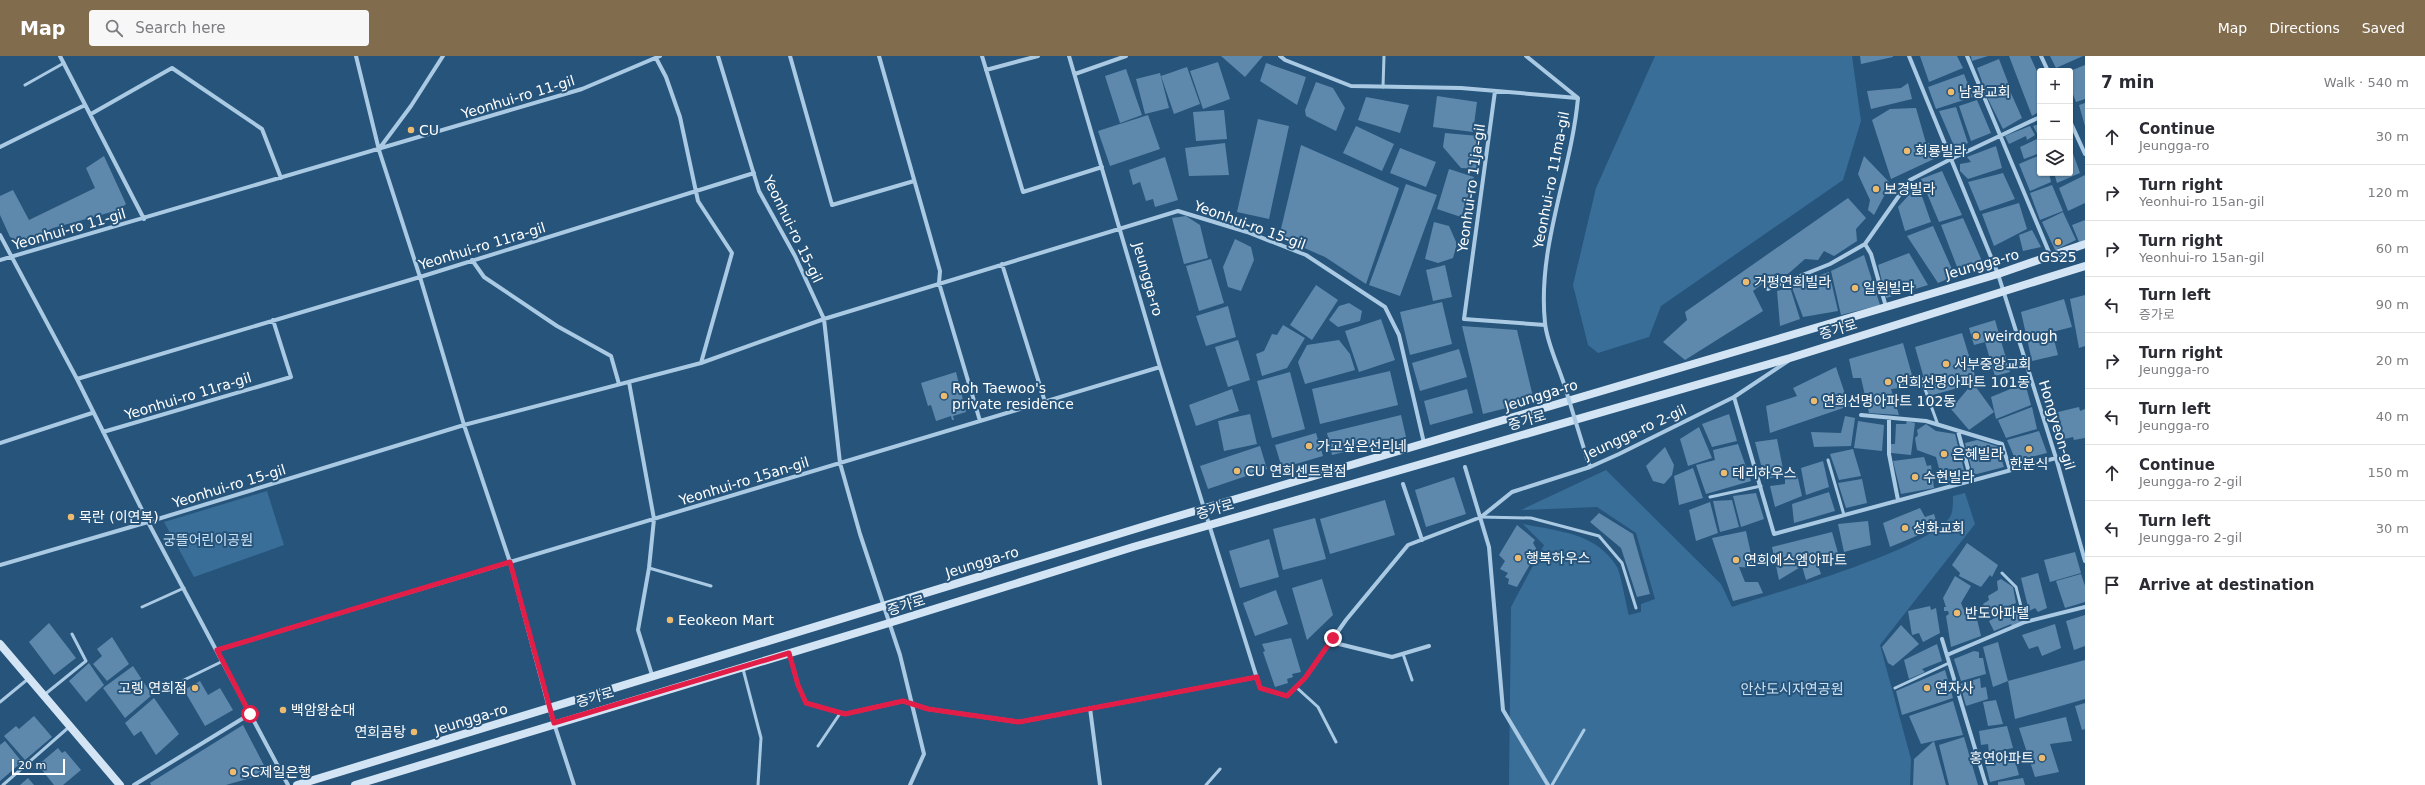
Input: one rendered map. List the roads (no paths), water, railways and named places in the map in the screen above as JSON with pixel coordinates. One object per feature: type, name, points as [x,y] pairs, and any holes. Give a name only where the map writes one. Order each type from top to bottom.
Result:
[{"type":"main road","name":"Jeungga-ro","points":[[297,785],[1204,508],[1998,274],[2051,257],[2085,244]]},
{"type":"main road","name":"증가로","points":[[355,785],[554,723],[889,623],[1209,525],[1795,356],[2085,266]]},
{"type":"main road","points":[[0,644],[69,727],[120,785]]},
{"type":"street","name":"Yeonhui-ro 11-gil","points":[[60,56],[144,219]]},
{"type":"street","points":[[356,56],[379,150],[420,277],[464,425],[510,562],[549,708],[564,759],[574,785]]},
{"type":"street","points":[[379,150],[411,106],[443,56]]},
{"type":"street","name":"Yeonhui-ro 11-gil","points":[[0,260],[582,90],[660,56]]},
{"type":"street","name":"Yeonhui-ro 15-gil","points":[[718,56],[759,191],[795,256],[824,318]]},
{"type":"street","points":[[790,56],[832,205],[914,181]]},
{"type":"street","points":[[879,56],[940,271],[938,283],[980,421]]},
{"type":"street","points":[[982,56],[1024,192],[1102,167]]},
{"type":"street","points":[[986,70],[1038,56]]},
{"type":"street","name":"Jeungga-ro","points":[[1069,56],[1160,367],[1257,677]]},
{"type":"street","points":[[1075,74],[1126,56]]},
{"type":"street","points":[[1280,56],[1285,60],[1351,86],[1461,88],[1495,91]]},
{"type":"street","name":"Yeonhui-ro 11ma-gil","points":[[1526,56],[1578,98]]},
{"type":"street","name":"Hongyeon-gil","points":[[1909,56],[1998,274],[2056,458],[2085,561]]},
{"type":"street","points":[[1967,56],[2051,257]]},
{"type":"street","points":[[2041,56],[2047,68]]},
{"type":"street","points":[[656,58],[666,78],[680,117],[698,201],[732,253],[701,363]]},
{"type":"street","points":[[91,114],[172,68],[262,129],[281,178]]},
{"type":"street","name":"Yeonhui-ro 11ma-gil","points":[[1495,91],[1578,98]]},
{"type":"street","name":"Yeonhui-ro 11ja-gil","points":[[1495,91],[1464,318],[1545,325]]},
{"type":"street","name":"Yeonhui-ro 11ma-gil","points":[[1578,98],[1575,124],[1548,242],[1543,300],[1545,325],[1590,467]]},
{"type":"street","points":[[0,147],[85,105]]},
{"type":"street","points":[[1768,289],[1830,264],[1865,244],[1886,217],[1910,180],[2037,118]]},
{"type":"street","points":[[2073,128],[2085,154]]},
{"type":"street","name":"Yeonhui-ro 11ra-gil","points":[[77,380],[420,277],[754,173]]},
{"type":"street","name":"Yeonhui-ro 15-gil","points":[[0,565],[148,522],[464,425],[701,363],[824,318],[1178,211],[1247,232],[1306,255],[1385,307],[1399,335],[1424,443]]},
{"type":"street","points":[[0,235],[77,380],[92,413],[148,522],[288,785]]},
{"type":"street","points":[[1865,244],[1871,254],[1886,307]]},
{"type":"street","points":[[472,260],[484,277],[557,326],[611,356],[619,384]]},
{"type":"street","points":[[1002,264],[1045,402]]},
{"type":"street","points":[[824,318],[840,463],[913,703],[924,754],[910,785]]},
{"type":"street","name":"Yeonhui-ro 11ra-gil","points":[[103,432],[291,377],[274,320]]},
{"type":"street","name":"Jeungga-ro 2-gil","points":[[1257,677],[1260,688],[1287,696],[1305,678],[1331,642],[1408,545],[1481,517],[1512,492],[1590,467],[1734,396],[1795,356]]},
{"type":"street","name":"Yeonhui-ro 15an-gil","points":[[217,650],[1160,367]]},
{"type":"street","points":[[629,382],[654,519],[649,568],[638,630],[652,676]]},
{"type":"street","points":[[1734,396],[1774,534],[2056,458]]},
{"type":"street","points":[[0,443],[92,413]]},
{"type":"street","points":[[1861,415],[1938,425],[2002,444],[2010,470]]},
{"type":"street","points":[[1889,418],[1889,454],[1898,500]]},
{"type":"street","points":[[1958,431],[1971,480]]},
{"type":"street","points":[[1465,467],[1489,547],[1503,710],[1548,785]]},
{"type":"street","points":[[1403,484],[1422,540]]},
{"type":"street","points":[[1947,655],[2026,622],[2085,607]]},
{"type":"street","points":[[1942,639],[1986,785]]},
{"type":"street","points":[[1331,642],[1392,658],[1429,646]]},
{"type":"street","points":[[789,653],[798,685],[806,703],[845,714],[903,701],[928,709],[1019,722],[1257,677]]},
{"type":"street","points":[[1090,708],[1100,785]]},
{"type":"street","points":[[134,785],[250,714]]},
{"type":"lane","points":[[1382,87],[1384,56]]},
{"type":"lane","points":[[25,84],[64,63]]},
{"type":"lane","points":[[1921,378],[1938,425]]},
{"type":"lane","points":[[1828,460],[1844,515]]},
{"type":"lane","points":[[1710,497],[1761,486]]},
{"type":"lane","points":[[1481,517],[1531,518],[1599,536],[1622,563],[1636,608]]},
{"type":"lane","points":[[649,568],[711,586]]},
{"type":"lane","points":[[2002,573],[2016,587],[2026,622]]},
{"type":"lane","points":[[142,607],[184,588]]},
{"type":"lane","points":[[44,696],[86,661],[72,634]]},
{"type":"lane","points":[[1403,654],[1412,680]]},
{"type":"lane","points":[[184,680],[223,661]]},
{"type":"lane","points":[[1894,688],[1950,663]]},
{"type":"lane","points":[[742,667],[761,738],[758,785]]},
{"type":"lane","points":[[0,702],[29,678]]},
{"type":"lane","points":[[1296,687],[1318,707],[1336,742]]},
{"type":"lane","points":[[818,746],[841,712]]},
{"type":"lane","points":[[3,785],[69,727]]},
{"type":"lane","points":[[1552,785],[1584,730]]},
{"type":"lane","points":[[1206,785],[1220,769]]},
{"type":"place","name":"남광교회","points":[[1951,92]]},
{"type":"place","name":"CU","points":[[411,130]]},
{"type":"place","name":"회룡빌라","points":[[1907,151]]},
{"type":"place","name":"보경빌라","points":[[1876,189]]},
{"type":"place","name":"GS25","points":[[2058,242]]},
{"type":"place","name":"거평연희빌라","points":[[1746,282]]},
{"type":"place","name":"일원빌라","points":[[1855,288]]},
{"type":"place","name":"weirdough","points":[[1976,336]]},
{"type":"place","name":"서부중앙교회","points":[[1946,364]]},
{"type":"place","name":"연희선명아파트 101동","points":[[1888,382]]},
{"type":"place","name":"Roh Taewoo's private residence","points":[[944,396]]},
{"type":"place","name":"연희선명아파트 102동","points":[[1814,401]]},
{"type":"place","name":"가고싶은선리네","points":[[1309,446]]},
{"type":"place","name":"한분식","points":[[2029,449]]},
{"type":"place","name":"은혜빌라","points":[[1944,454]]},
{"type":"place","name":"CU 연희센트럴점","points":[[1237,471]]},
{"type":"place","name":"테리하우스","points":[[1724,473]]},
{"type":"place","name":"수현빌라","points":[[1915,477]]},
{"type":"place","name":"목란 (이연복)","points":[[71,517]]},
{"type":"place","name":"성화교회","points":[[1905,528]]},
{"type":"place","name":"행복하우스","points":[[1518,558]]},
{"type":"place","name":"연희에스엠아파트","points":[[1736,560]]},
{"type":"place","name":"반도아파텔","points":[[1957,613]]},
{"type":"place","name":"Eeokeon Mart","points":[[670,620]]},
{"type":"place","name":"고렝 연희점","points":[[195,688]]},
{"type":"place","name":"연자사","points":[[1927,688]]},
{"type":"place","name":"백암왕순대","points":[[283,710]]},
{"type":"place","name":"연희곰탕","points":[[414,732]]},
{"type":"place","name":"홍연아파트","points":[[2042,758]]},
{"type":"place","name":"SC제일은행","points":[[233,772]]},
{"type":"park label","name":"궁뜰어린이공원","points":[[208,540]]},
{"type":"park label","name":"안산도시자연공원","points":[[1792,689]]}]
